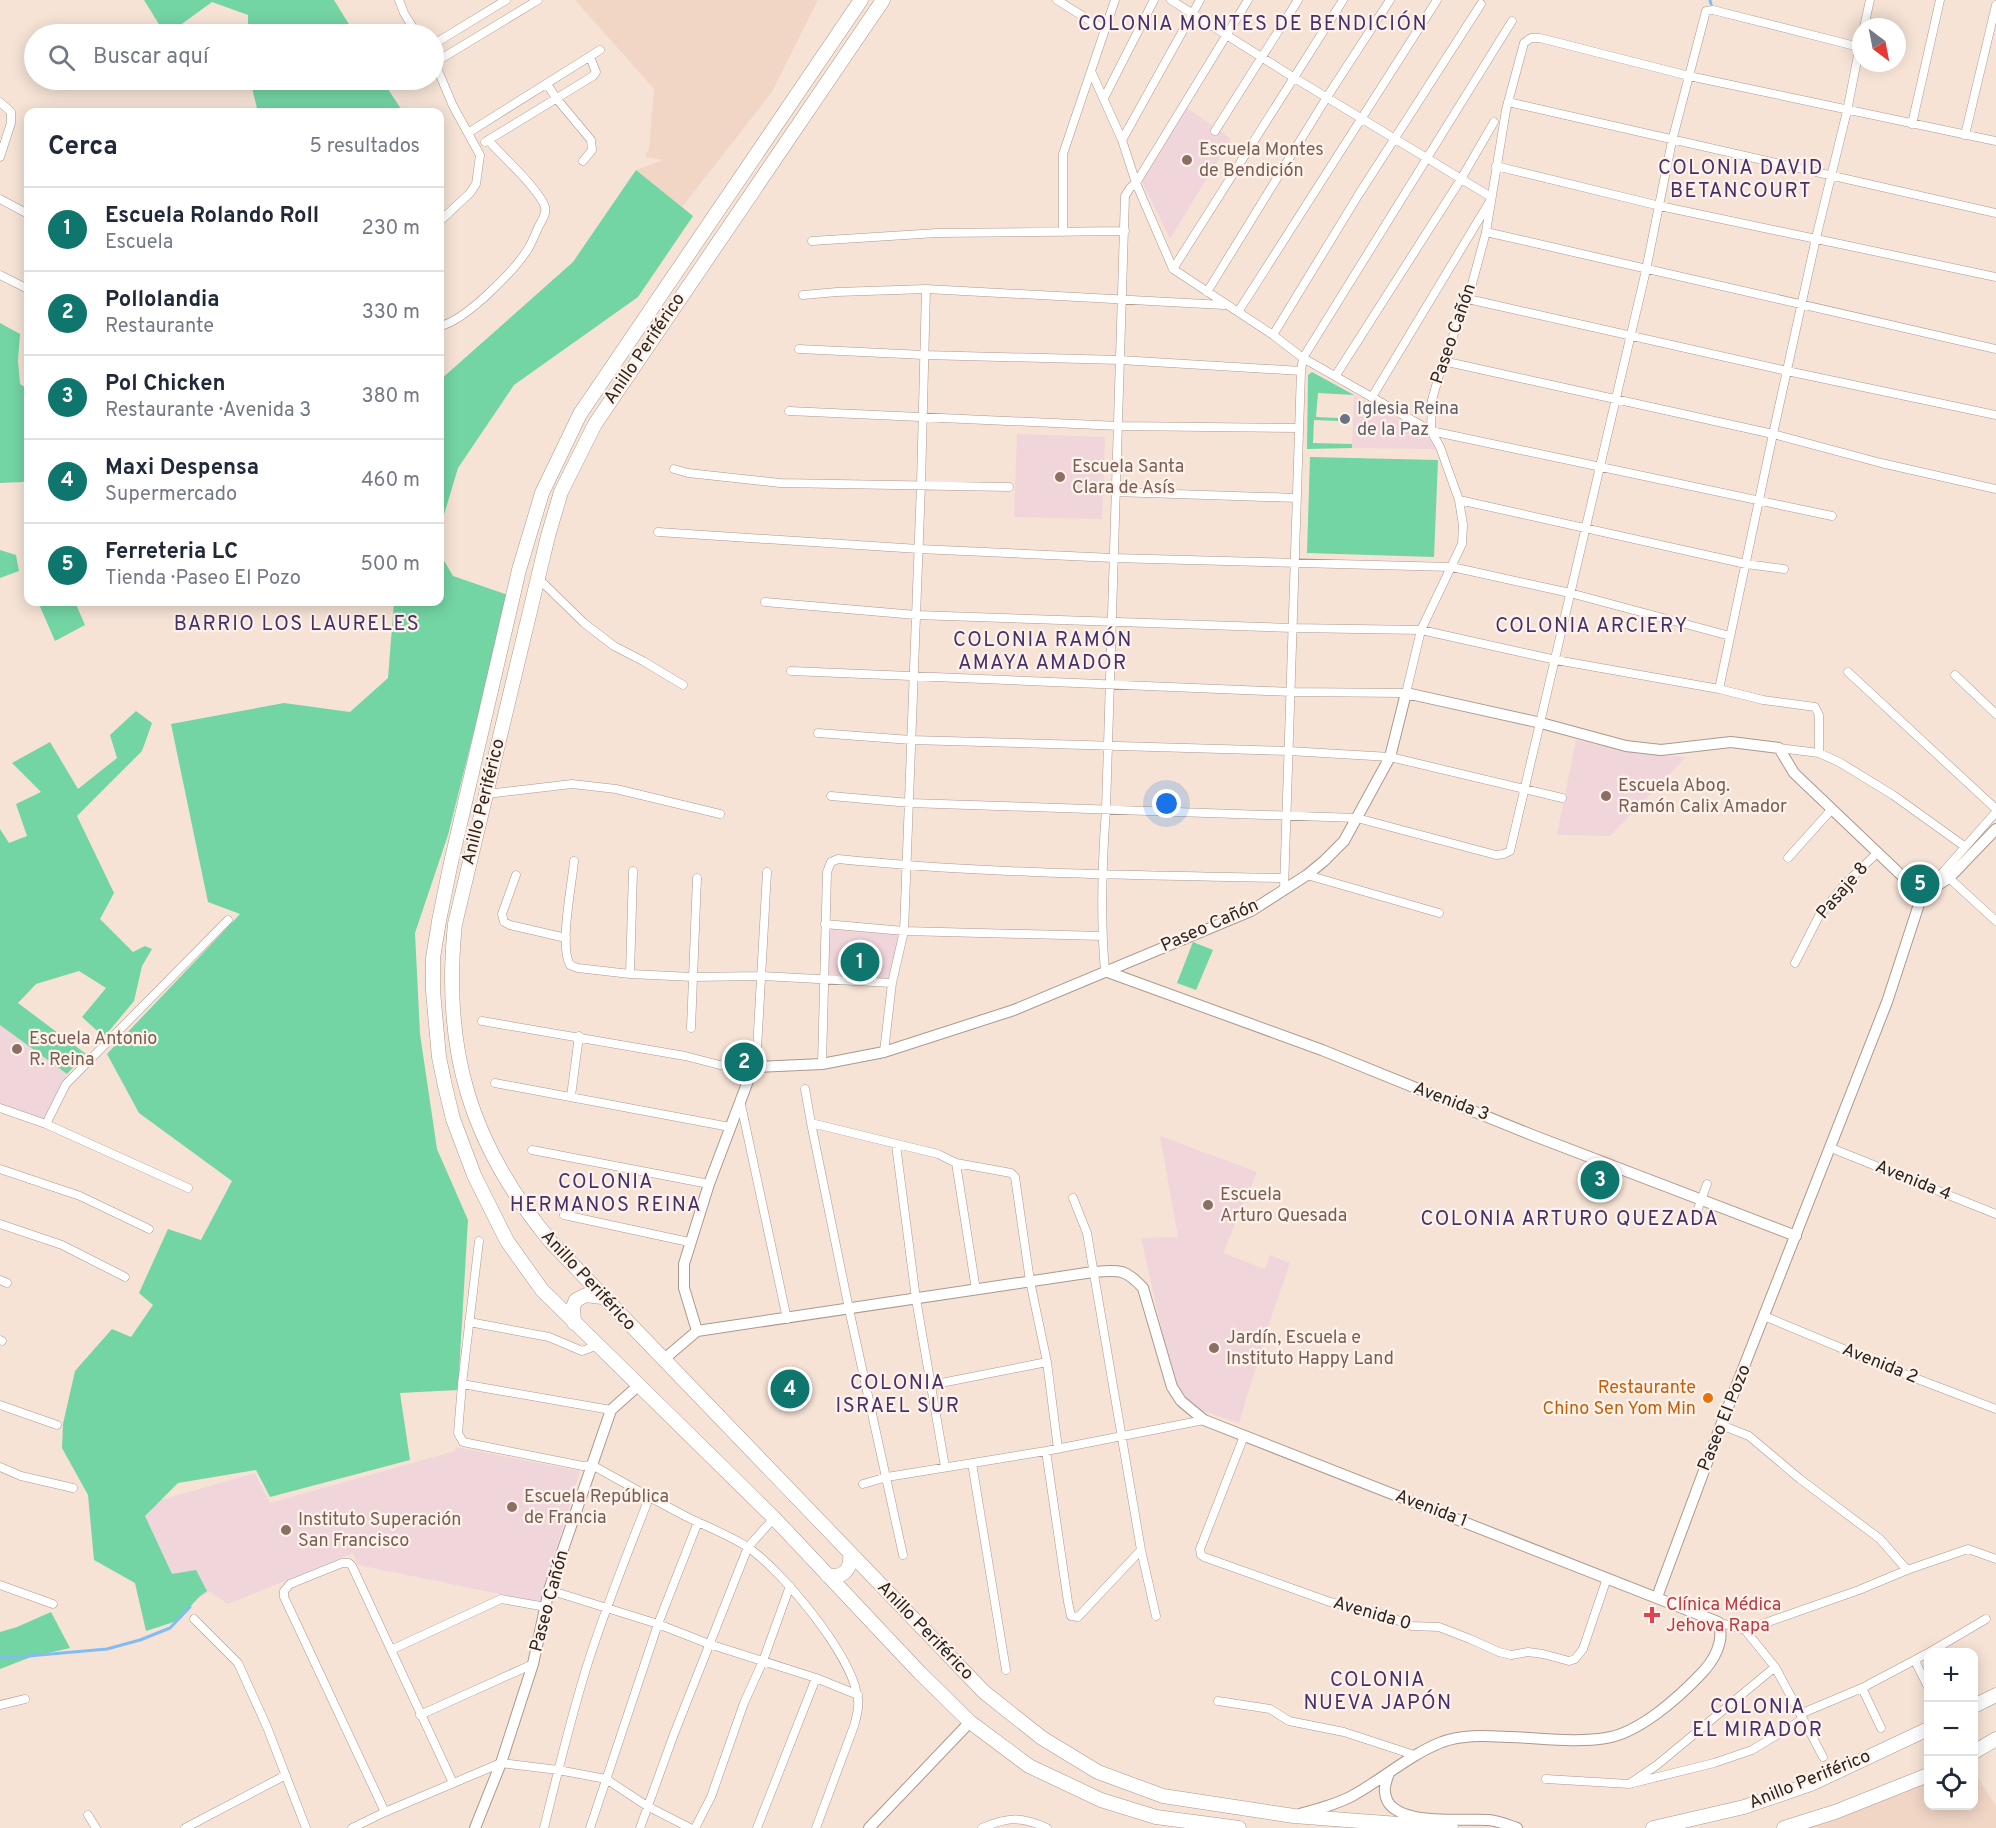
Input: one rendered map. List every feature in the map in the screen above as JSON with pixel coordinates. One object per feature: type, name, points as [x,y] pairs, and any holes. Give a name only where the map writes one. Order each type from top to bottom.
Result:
[{"type":"highway","name":"Anillo Periférico","points":[[861,0],[580,414],[542,493],[519,570],[450,867],[433,958],[433,991],[439,1057],[453,1119],[474,1175],[507,1241],[542,1290],[774,1518],[920,1673],[970,1722],[1029,1766],[1101,1800],[1156,1817],[1239,1828]]},
{"type":"highway","name":"Anillo Periférico","points":[[883,0],[595,424],[561,492],[537,576],[455,924],[451,965],[455,1038],[461,1070],[485,1143],[510,1187],[545,1235],[602,1297],[984,1692],[1042,1738],[1098,1772],[1162,1796],[1294,1816],[1451,1828]]},
{"type":"highway","points":[[574,1323],[573,1307],[576,1300],[586,1295],[602,1297]]},
{"type":"highway","points":[[827,1575],[835,1577],[849,1570],[850,1554]]},
{"type":"highway","points":[[1978,1704],[1996,1695]]},
{"type":"highway","name":"Anillo Periférico","points":[[1653,1828],[1744,1807],[1800,1788],[1924,1733]]},
{"type":"highway","points":[[1978,1750],[1996,1739]]},
{"type":"highway","name":"Anillo Periférico","points":[[1784,1828],[1835,1812],[1924,1777]]},
{"type":"street","points":[[399,0],[411,24]]},
{"type":"street","points":[[444,38],[506,0]]},
{"type":"street","points":[[444,56],[538,0]]},
{"type":"street","points":[[1057,0],[1105,30]]},
{"type":"street","points":[[1063,232],[1063,154],[1115,0]]},
{"type":"street","points":[[1104,98],[1154,0]]},
{"type":"street","points":[[1171,0],[1491,197],[1372,398]]},
{"type":"street","points":[[1122,140],[1200,0]]},
{"type":"street","points":[[1105,971],[1101,874],[1106,809],[1106,746],[1119,426],[1125,196],[1136,183],[1248,0]]},
{"type":"street","points":[[1215,131],[1298,0]]},
{"type":"street","points":[[1173,269],[1343,0]]},
{"type":"street","points":[[1207,292],[1327,97],[1390,0]]},
{"type":"street","points":[[1238,312],[1437,0]]},
{"type":"street","points":[[1866,18],[1870,0]]},
{"type":"street","points":[[1912,124],[1940,0]]},
{"type":"street","points":[[1273,335],[1359,194],[1481,4]]},
{"type":"street","points":[[1965,135],[1996,5]]},
{"type":"street","points":[[831,796],[910,803],[1357,818],[1496,855],[1510,851],[1646,270],[1672,141],[1705,15],[1708,10],[1852,42]]},
{"type":"street","points":[[1284,889],[1303,358],[1512,21]]},
{"type":"street","name":"Paseo Cañón","points":[[753,1070],[822,1064],[884,1052],[1014,1010],[1251,911],[1307,875],[1344,841],[1390,758],[1421,630],[1462,544],[1463,525],[1459,500],[1440,447],[1431,431],[1432,400],[1443,361],[1468,299],[1486,232],[1508,102],[1524,43],[1531,38],[1539,38],[1689,76]]},
{"type":"street","points":[[468,133],[600,50]]},
{"type":"street","points":[[477,147],[593,76],[596,67],[590,57]]},
{"type":"street","points":[[1091,71],[1122,140],[1136,183],[1173,269],[1273,335],[1303,358],[1431,431],[1832,516]]},
{"type":"street","points":[[1719,689],[1758,501],[1855,72]]},
{"type":"street","points":[[1689,76],[1996,141]]},
{"type":"street","points":[[547,84],[591,140],[592,150],[583,161]]},
{"type":"street","points":[[444,85],[480,155],[476,184],[466,198],[444,217]]},
{"type":"street","points":[[0,102],[11,112],[11,123],[0,157]]},
{"type":"street","points":[[1508,102],[1996,213]]},
{"type":"street","points":[[1336,375],[1461,179],[1494,122]]},
{"type":"street","points":[[444,325],[474,307],[504,276],[528,249],[546,213],[544,205],[534,191],[488,140]]},
{"type":"street","points":[[1496,166],[1660,206],[1996,277]]},
{"type":"street","points":[[0,199],[24,212]]},
{"type":"street","points":[[812,241],[937,233],[1125,231]]},
{"type":"street","points":[[1486,232],[1996,349]]},
{"type":"street","points":[[0,275],[24,287]]},
{"type":"street","points":[[803,296],[837,292],[926,289],[1226,305]]},
{"type":"street","points":[[884,1052],[892,983],[904,930],[908,866],[926,289]]},
{"type":"street","points":[[1468,299],[1787,371],[1996,415]]},
{"type":"street","points":[[799,349],[1120,360],[1301,370]]},
{"type":"street","points":[[1443,361],[1773,434],[1881,463],[1996,489]]},
{"type":"street","points":[[789,411],[1119,426],[1299,428]]},
{"type":"street","points":[[674,469],[688,473],[780,483],[1009,487]]},
{"type":"street","points":[[1115,492],[1297,498]]},
{"type":"street","points":[[1459,500],[1746,564],[1784,569]]},
{"type":"street","points":[[658,532],[919,549],[1113,558],[1452,567],[1570,593],[1730,636]]},
{"type":"street","points":[[537,576],[584,623],[614,646],[683,685]]},
{"type":"street","points":[[765,602],[916,615],[1293,628],[1421,630],[1556,660],[1719,689],[1763,700],[1815,707],[1820,715],[1820,753]]},
{"type":"street","points":[[791,671],[1291,692],[1406,693],[1541,723],[1626,746],[1661,750],[1731,742],[1820,753],[1893,795],[1964,846]]},
{"type":"street","points":[[1848,672],[1996,810],[1923,896]]},
{"type":"street","points":[[1955,675],[1996,714]]},
{"type":"street","points":[[818,733],[912,740],[1289,751],[1390,758],[1562,798]]},
{"type":"street","points":[[1779,748],[1794,773],[1923,896]]},
{"type":"street","points":[[487,794],[572,784],[616,789],[720,814]]},
{"type":"street","points":[[1788,858],[1831,810]]},
{"type":"street","points":[[1923,896],[1949,878],[1996,829]]},
{"type":"street","name":"Pasaje 8","points":[[1795,963],[1819,916],[1844,885],[1877,853]]},
{"type":"street","points":[[822,1064],[826,872],[831,862],[838,859],[908,866],[1101,874],[1284,878]]},
{"type":"street","points":[[574,861],[566,938],[567,959],[570,965],[630,974],[760,976],[892,983]]},
{"type":"street","points":[[630,974],[633,871]]},
{"type":"street","points":[[663,1360],[697,1331],[684,1288],[684,1264],[709,1184],[753,1070],[763,956],[767,872]]},
{"type":"street","points":[[516,875],[502,914],[504,922],[566,938]]},
{"type":"street","points":[[1307,875],[1439,913]]},
{"type":"street","points":[[691,1028],[697,878]]},
{"type":"street","points":[[1949,878],[1996,921]]},
{"type":"street","name":"Paseo El Pozo","points":[[1657,1597],[1721,1425],[1887,1002],[1923,896]]},
{"type":"street","points":[[46,1124],[66,1084],[228,920]]},
{"type":"street","points":[[825,924],[904,930],[1102,936]]},
{"type":"street","name":"Avenida 3","points":[[1105,971],[1322,1050],[1532,1135],[1796,1236]]},
{"type":"street","points":[[482,1021],[579,1036],[753,1070]]},
{"type":"street","points":[[571,1096],[579,1036]]},
{"type":"street","points":[[495,1083],[730,1127]]},
{"type":"street","points":[[805,1089],[849,1309],[903,1555]]},
{"type":"street","points":[[740,1100],[787,1319]]},
{"type":"street","points":[[0,1108],[46,1124],[188,1188]]},
{"type":"street","points":[[811,1123],[938,1154],[956,1163],[1011,1173],[1015,1177],[1030,1281],[1047,1362],[1058,1449]]},
{"type":"street","points":[[897,1145],[916,1299],[945,1467]]},
{"type":"street","name":"Avenida 4","points":[[1831,1148],[1996,1214]]},
{"type":"street","points":[[532,1150],[709,1184]]},
{"type":"street","points":[[956,1163],[976,1290]]},
{"type":"street","points":[[0,1169],[80,1196],[149,1229]]},
{"type":"street","points":[[1695,1217],[1707,1184]]},
{"type":"street","points":[[1073,1198],[1087,1233],[1141,1550],[1156,1616]]},
{"type":"street","points":[[564,1215],[689,1242]]},
{"type":"street","points":[[0,1224],[62,1245],[125,1277]]},
{"type":"street","points":[[479,1241],[458,1433],[463,1442],[583,1466],[592,1465],[649,1498],[748,1547],[790,1586],[818,1621],[850,1672],[858,1695],[858,1710],[854,1726],[816,1828]]},
{"type":"street","name":"Avenida 1","points":[[697,1331],[1030,1281],[1119,1270],[1132,1275],[1143,1288],[1172,1387],[1181,1401],[1204,1420],[1657,1597]]},
{"type":"street","name":"Avenida 2","points":[[1764,1316],[1996,1409]]},
{"type":"street","points":[[469,1322],[549,1337],[582,1351],[598,1346]]},
{"type":"street","points":[[931,1385],[1047,1362]]},
{"type":"street","points":[[462,1384],[611,1410]]},
{"type":"street","name":"Paseo Cañón","points":[[475,1828],[501,1763],[533,1664],[549,1590],[611,1410],[639,1385]]},
{"type":"street","points":[[0,1405],[57,1425]]},
{"type":"street","points":[[863,1484],[886,1477],[1058,1449],[1204,1420]]},
{"type":"street","points":[[1721,1425],[1749,1436],[1800,1479],[1880,1539],[1907,1570]]},
{"type":"street","name":"Avenida 0","points":[[1244,1436],[1200,1548],[1201,1555],[1204,1557],[1315,1597],[1383,1614],[1412,1626],[1439,1628],[1499,1652],[1510,1655],[1528,1652],[1569,1661],[1575,1659],[1583,1649],[1607,1578]]},
{"type":"street","points":[[1046,1451],[1071,1616],[1078,1617],[1084,1612],[1141,1550]]},
{"type":"street","points":[[972,1463],[1006,1670]]},
{"type":"street","points":[[0,1467],[21,1476],[74,1488]]},
{"type":"street","points":[[544,1828],[586,1670],[606,1608],[649,1498]]},
{"type":"street","points":[[640,1828],[748,1547],[774,1518]]},
{"type":"street","points":[[590,1828],[658,1624],[698,1522]]},
{"type":"street","points":[[1745,1630],[1968,1549],[1996,1559]]},
{"type":"street","points":[[385,1812],[284,1597],[284,1591],[290,1584],[342,1563],[349,1563],[453,1783]]},
{"type":"street","points":[[0,1585],[53,1604]]},
{"type":"street","points":[[695,1828],[711,1797],[744,1703],[763,1661],[790,1586]]},
{"type":"street","points":[[549,1590],[658,1624],[709,1644],[816,1678],[858,1695]]},
{"type":"street","points":[[1657,1597],[1718,1622],[1745,1630],[1775,1668],[1823,1757]]},
{"type":"street","points":[[391,1650],[501,1599],[546,1606]]},
{"type":"street","points":[[194,1619],[238,1663],[306,1828]]},
{"type":"street","points":[[1937,1648],[1986,1619]]},
{"type":"street","points":[[1294,1816],[1330,1806],[1352,1796],[1414,1755],[1444,1742],[1469,1736],[1582,1739],[1607,1738],[1623,1733],[1646,1720],[1679,1695],[1709,1666],[1721,1635],[1718,1622]]},
{"type":"street","points":[[1546,1779],[1629,1784],[1714,1763],[1752,1749],[1802,1716],[1924,1656]]},
{"type":"street","points":[[1915,1661],[1924,1678]]},
{"type":"street","points":[[420,1715],[533,1664]]},
{"type":"street","points":[[1629,1784],[1657,1765],[1775,1668]]},
{"type":"street","points":[[757,1828],[816,1678]]},
{"type":"street","points":[[1862,1688],[1881,1728]]},
{"type":"street","points":[[0,1705],[25,1699]]},
{"type":"street","points":[[1218,1701],[1270,1709],[1289,1720],[1344,1732],[1414,1755]]},
{"type":"street","points":[[869,1828],[970,1722]]},
{"type":"street","points":[[352,1828],[501,1763],[606,1779],[647,1806],[690,1828]]},
{"type":"street","points":[[1389,1773],[1384,1790],[1387,1801],[1399,1813],[1414,1818],[1491,1820],[1517,1828]]},
{"type":"street","points":[[185,1828],[286,1775]]},
{"type":"street","points":[[88,1815],[96,1828]]},
{"type":"street","points":[[982,1828],[1000,1820],[1018,1819],[1047,1828]]},
{"type":"shaded area","points":[[575,0],[818,0],[772,92],[682,207],[636,170],[663,160],[645,157],[649,150],[654,89]]},
{"type":"shaded area","name":"Escuela Montes de Bendición","points":[[1187,108],[1231,139],[1170,239],[1141,180]]},
{"type":"shaded area","points":[[1354,395],[1427,435],[1436,449],[1352,448]]},
{"type":"shaded area","name":"Escuela Santa Clara de Asís","points":[[1017,434],[1105,437],[1102,519],[1014,517]]},
{"type":"shaded area","name":"Escuela Abog. Ramón Calix Amador","points":[[1576,740],[1641,754],[1686,757],[1610,836],[1557,835]]},
{"type":"shaded area","points":[[826,922],[901,927],[890,981],[826,977]]},
{"type":"shaded area","name":"Escuela Antonio R. Reina","points":[[0,1025],[67,1074],[44,1120],[0,1104]]},
{"type":"shaded area","name":"Jardín, Escuela e Instituto Happy Land","points":[[1160,1136],[1257,1172],[1223,1253],[1265,1269],[1270,1255],[1290,1263],[1239,1423],[1200,1410],[1188,1401],[1174,1384],[1141,1238],[1178,1237]]},
{"type":"shaded area","name":"Instituto Superación San Francisco","points":[[455,1447],[580,1471],[540,1602],[358,1565],[353,1553],[228,1604],[210,1592],[192,1602],[105,1516],[255,1473],[270,1503],[455,1451]]},
{"type":"shaded area","points":[[1924,1777],[1924,1810],[1978,1810],[1978,1777],[1996,1806],[1996,1828],[1796,1828]]},
{"type":"green space","points":[[144,0],[334,0],[349,24],[248,24],[248,15],[212,2],[182,24],[159,24]]},
{"type":"green space","points":[[252,90],[389,90],[400,108],[257,108]]},
{"type":"green space","points":[[636,170],[693,216],[638,297],[514,385],[458,468],[444,515],[444,376],[573,262]]},
{"type":"green space","points":[[0,323],[20,334],[18,361],[20,384],[24,386],[24,481],[0,483]]},
{"type":"green space","points":[[1312,372],[1354,395],[1318,393],[1316,417],[1338,418],[1338,421],[1314,420],[1313,443],[1352,444],[1352,448],[1307,449],[1308,375]]},
{"type":"green space","points":[[1310,457],[1438,460],[1434,557],[1307,553]]},
{"type":"green space","points":[[0,550],[16,555],[19,571],[0,578]]},
{"type":"green space","points":[[444,561],[453,576],[508,595],[448,835],[415,933],[420,1034],[437,1149],[468,1220],[458,1390],[400,1393],[410,1460],[270,1497],[256,1470],[178,1483],[145,1516],[172,1574],[196,1570],[207,1591],[177,1621],[146,1631],[135,1583],[94,1560],[88,1495],[62,1448],[63,1424],[75,1371],[112,1329],[131,1337],[153,1305],[139,1293],[168,1229],[201,1240],[232,1181],[139,1113],[107,1054],[240,914],[208,902],[171,724],[284,703],[350,712],[388,678],[394,606],[444,606]]},
{"type":"green space","points":[[40,606],[77,606],[85,625],[55,641]]},
{"type":"green space","points":[[136,711],[152,723],[142,751],[77,816],[114,893],[100,919],[133,952],[145,946],[152,949],[142,966],[134,1001],[104,1037],[82,1017],[106,988],[79,971],[36,984],[18,1003],[86,1054],[67,1074],[0,1025],[0,829],[9,843],[27,836],[16,804],[41,792],[12,763],[50,742],[78,789],[117,758],[110,735]]},
{"type":"green space","points":[[1193,942],[1213,950],[1196,990],[1177,983]]},
{"type":"green space","points":[[51,1612],[70,1648],[31,1657],[0,1669],[0,1632]]},
{"type":"waterway","points":[[1710,0],[1711,4]]},
{"type":"waterway","points":[[0,1657],[107,1649],[140,1640],[170,1628],[190,1607]]},
{"type":"place","name":"Escuela Montes de Bendición","points":[[1187,160]]},
{"type":"place","name":"Iglesia Reina de la Paz","points":[[1345,419]]},
{"type":"place","name":"Escuela Santa Clara de Asís","points":[[1060,477]]},
{"type":"place","name":"Escuela Abog. Ramón Calix Amador","points":[[1606,796]]},
{"type":"place","name":"Ferreteria LC","points":[[1920,884]]},
{"type":"place","name":"Escuela Rolando Roll","points":[[860,962]]},
{"type":"place","name":"Escuela Antonio R. Reina","points":[[17,1049]]},
{"type":"place","name":"Pollolandia","points":[[744,1062]]},
{"type":"place","name":"Pol Chicken","points":[[1600,1180]]},
{"type":"place","name":"Escuela Arturo Quesada","points":[[1208,1205]]},
{"type":"place","name":"Jardín, Escuela e Instituto Happy Land","points":[[1214,1348]]},
{"type":"place","name":"Maxi Despensa","points":[[790,1389]]},
{"type":"place","name":"Restaurante Chino Sen Yom Min","points":[[1708,1398]]},
{"type":"place","name":"Escuela República de Francia","points":[[512,1507]]},
{"type":"place","name":"Instituto Superación San Francisco","points":[[286,1530]]},
{"type":"place","name":"Clínica Médica Jehova Rapa","points":[[1652,1615]]},
{"type":"district","name":"COLONIA MONTES DE BENDICIÓN","points":[[1253,25]]},
{"type":"district","name":"COLONIA DAVID BETANCOURT","points":[[1741,180]]},
{"type":"district","name":"BARRIO LOS LAURELES","points":[[297,625]]},
{"type":"district","name":"COLONIA ARCIERY","points":[[1592,627]]},
{"type":"district","name":"COLONIA RAMÓN AMAYA AMADOR","points":[[1043,652]]},
{"type":"district","name":"COLONIA HERMANOS REINA","points":[[606,1194]]},
{"type":"district","name":"COLONIA ARTURO QUEZADA","points":[[1570,1220]]},
{"type":"district","name":"COLONIA ISRAEL SUR","points":[[898,1396]]},
{"type":"district","name":"COLONIA NUEVA JAPÓN","points":[[1378,1692]]},
{"type":"district","name":"COLONIA EL MIRADOR","points":[[1758,1720]]}]
